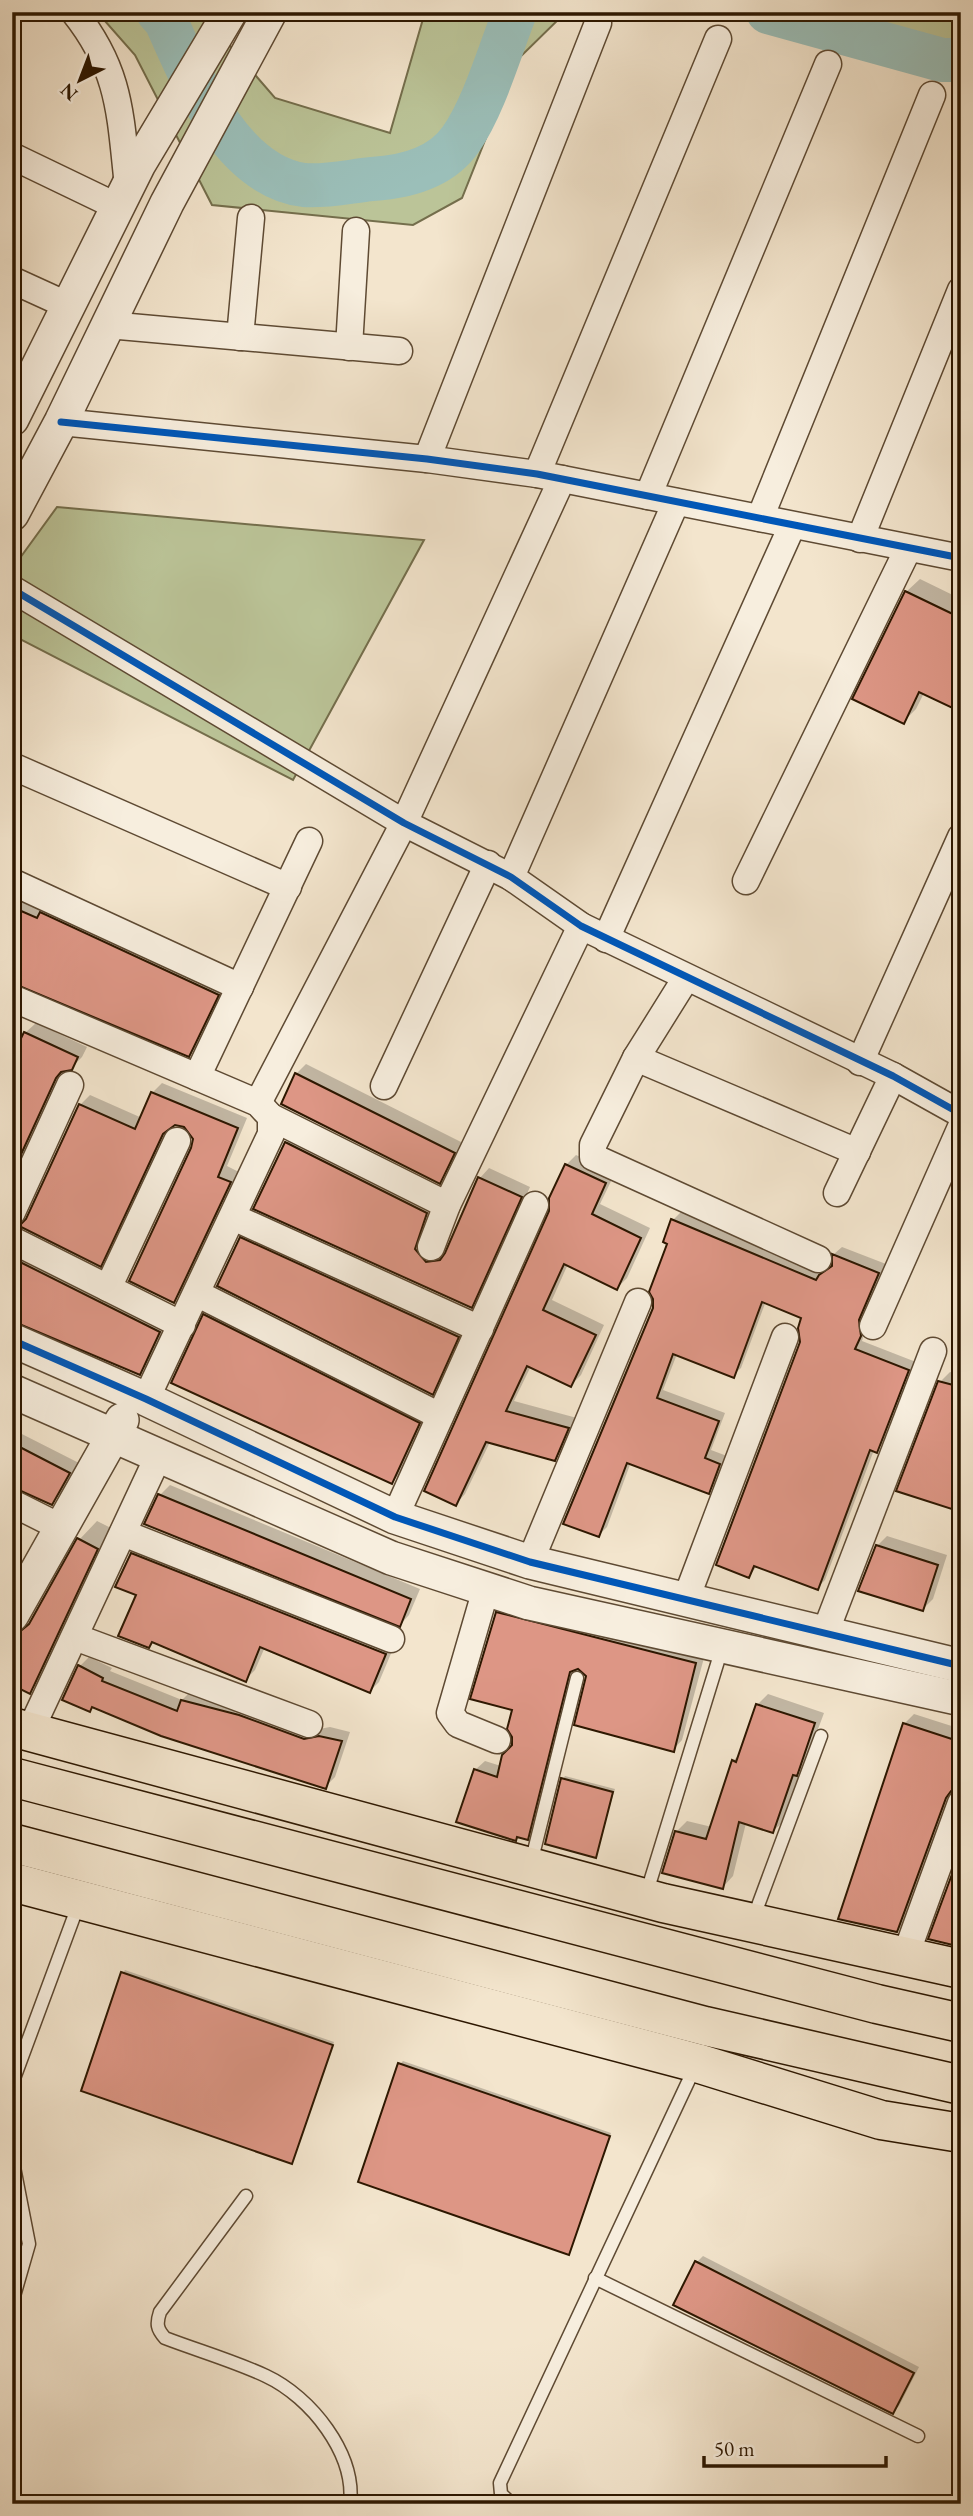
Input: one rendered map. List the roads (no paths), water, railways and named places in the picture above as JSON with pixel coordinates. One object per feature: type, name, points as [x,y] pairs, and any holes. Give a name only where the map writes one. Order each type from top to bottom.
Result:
[{"type":"main road","points":[[18,1738],[530,1866],[645,1898],[961,1969]]},
{"type":"main road","points":[[18,1738],[757,1952],[961,2000]]},
{"type":"main road","points":[[12,1777],[877,2004],[961,2023]]},
{"type":"main road","points":[[12,1800],[463,1922],[961,2043]]},
{"type":"main road","points":[[12,1843],[705,2026],[961,2085]]},
{"type":"main road","points":[[12,1882],[697,2063],[881,2120],[961,2133]]},
{"type":"street","points":[[74,12],[96,40],[116,86],[128,186]]},
{"type":"street","points":[[12,514],[61,422],[167,203],[270,12]]},
{"type":"street","points":[[427,459],[598,23]]},
{"type":"street","points":[[15,407],[128,186],[223,24]]},
{"type":"street","points":[[12,1615],[113,1438],[182,1325],[271,1134],[265,1110],[404,823],[550,477],[718,39]]},
{"type":"street","points":[[648,496],[828,64]]},
{"type":"street","points":[[760,518],[932,95]]},
{"type":"street","points":[[12,156],[128,186]]},
{"type":"street","points":[[240,337],[251,218]]},
{"type":"street","points":[[349,346],[356,231]]},
{"type":"street","points":[[12,280],[69,306]]},
{"type":"street","points":[[860,539],[961,290]]},
{"type":"street","points":[[108,325],[399,351]]},
{"type":"street","points":[[61,422],[427,459],[550,477],[908,549],[961,557]]},
{"type":"street","points":[[511,877],[676,502]]},
{"type":"street","points":[[606,939],[792,526]]},
{"type":"street","points":[[746,881],[908,549]]},
{"type":"street","points":[[12,589],[404,823],[511,877],[581,926],[893,1076],[961,1114]]},
{"type":"street","points":[[12,766],[288,887]]},
{"type":"street","points":[[860,1062],[961,836]]},
{"type":"street","points":[[197,1077],[309,841]]},
{"type":"street","points":[[384,1086],[488,864]]},
{"type":"street","points":[[12,882],[240,987]]},
{"type":"street","points":[[431,1247],[447,1205],[581,926]]},
{"type":"street","points":[[686,978],[636,1058],[593,1145],[593,1157],[818,1259]]},
{"type":"street","points":[[12,998],[197,1077],[447,1205]]},
{"type":"street","points":[[636,1058],[857,1152]]},
{"type":"street","points":[[837,1193],[893,1076]]},
{"type":"street","points":[[12,1212],[70,1084]]},
{"type":"street","points":[[873,1326],[961,1127]]},
{"type":"street","points":[[108,1288],[177,1141]]},
{"type":"street","points":[[395,1517],[535,1205]]},
{"type":"street","points":[[233,1217],[480,1329]]},
{"type":"street","points":[[12,1240],[182,1325]]},
{"type":"street","points":[[198,1294],[440,1416]]},
{"type":"street","points":[[530,1562],[638,1302]]},
{"type":"street","points":[[686,1599],[785,1337]]},
{"type":"street","points":[[12,1340],[395,1517],[530,1562],[961,1666]]},
{"type":"street","points":[[825,1633],[933,1351]]},
{"type":"street","points":[[12,1391],[113,1438],[391,1558],[529,1603],[961,1699]]},
{"type":"street","points":[[18,1738],[75,1637],[158,1457]]},
{"type":"street","points":[[12,1503],[62,1528]]},
{"type":"street","points":[[123,1533],[391,1639]]},
{"type":"street","points":[[486,1589],[450,1713],[458,1724],[497,1740]]},
{"type":"street","points":[[75,1637],[309,1724]]},
{"type":"street","points":[[905,1957],[961,1803]]},
{"type":"lane","points":[[645,1898],[723,1647]]},
{"type":"lane","points":[[530,1866],[577,1678]]},
{"type":"lane","points":[[752,1923],[821,1736]]},
{"type":"lane","points":[[12,2084],[80,1900]]},
{"type":"lane","points":[[512,2504],[500,2494],[500,2483],[697,2063]]},
{"type":"lane","points":[[12,2157],[29,2244],[12,2303]]},
{"type":"lane","points":[[246,2196],[160,2312],[158,2330],[165,2338],[268,2376],[308,2409],[326,2428],[348,2465],[352,2485],[350,2504]]},
{"type":"lane","points":[[595,2278],[918,2436]]},
{"type":"waterway","points":[[158,12],[166,21],[202,96],[235,144],[256,164],[278,178],[304,185],[329,185],[397,176],[433,164],[453,149],[477,111],[515,12]]},
{"type":"waterway","points":[[768,12],[942,60],[961,60]]}]
